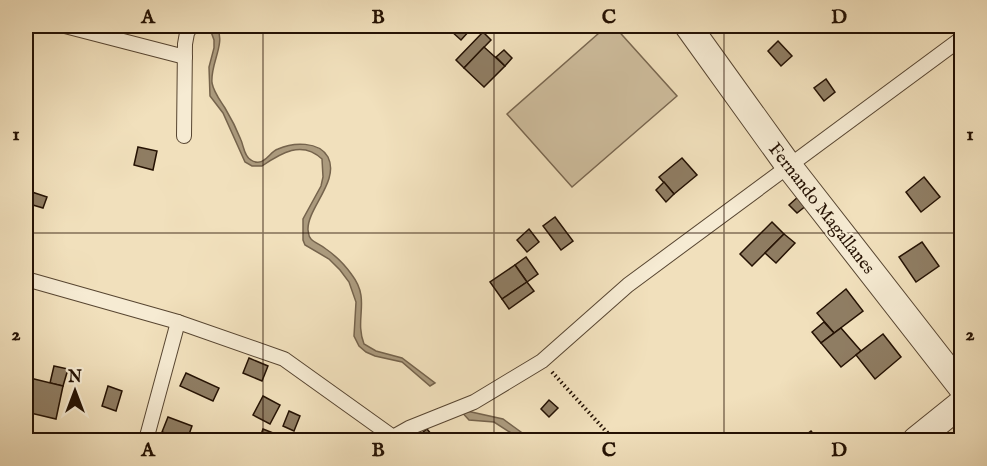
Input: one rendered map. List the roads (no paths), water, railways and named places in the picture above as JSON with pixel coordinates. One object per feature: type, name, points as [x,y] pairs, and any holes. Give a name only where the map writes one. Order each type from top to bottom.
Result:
[{"type":"street","name":"Fernando Magallanes","points":[[687,26],[788,165],[962,388]]},
{"type":"street","points":[[916,441],[962,403]]},
{"type":"lane","points":[[65,26],[185,57]]},
{"type":"lane","points":[[184,136],[185,57],[187,33],[191,26]]},
{"type":"lane","points":[[26,279],[178,322],[284,359],[392,439],[409,428],[474,402],[542,361],[628,285],[962,38]]},
{"type":"lane","points":[[146,441],[178,322]]}]
